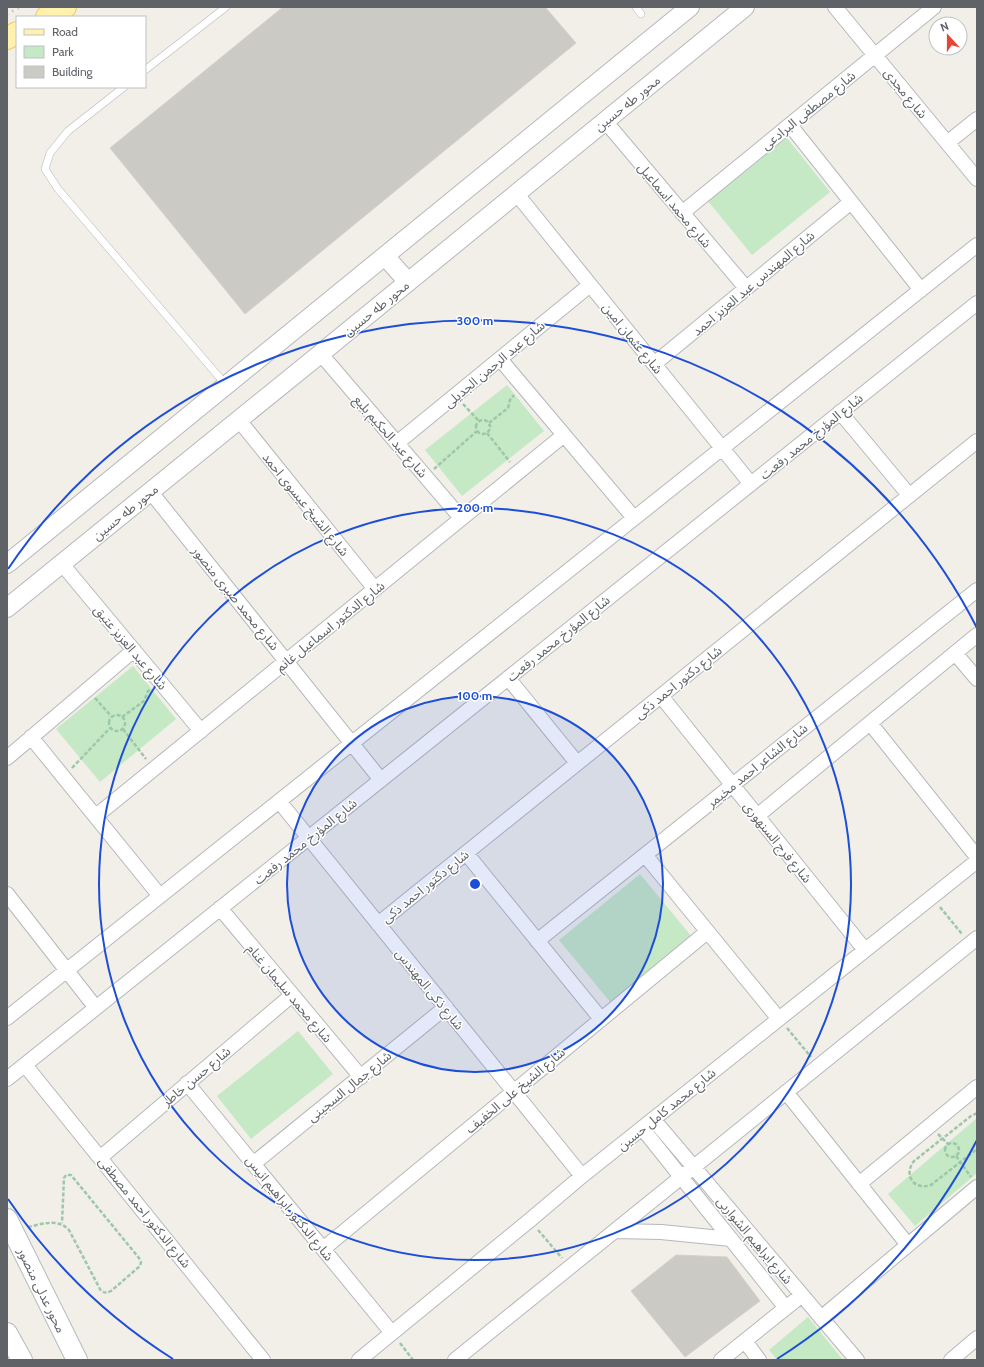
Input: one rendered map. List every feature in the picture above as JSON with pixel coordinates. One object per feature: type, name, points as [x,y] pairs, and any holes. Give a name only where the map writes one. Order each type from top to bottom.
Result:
[{"type":"main road","points":[[49,16],[65,7]]},
{"type":"main road","points":[[7,38],[16,34]]},
{"type":"main road","name":"محور عدلى منصور","points":[[10,1224],[77,1360]]},
{"type":"main road","points":[[7,1333],[22,1360]]},
{"type":"street","points":[[7,564],[690,7]]},
{"type":"street","name":"محور طه حسين","points":[[7,608],[745,7]]},
{"type":"street","name":"شارع مجدى","points":[[835,7],[977,179]]},
{"type":"street","name":"شارع مصطفى البرادعى","points":[[682,213],[934,7]]},
{"type":"street","points":[[947,143],[977,119]]},
{"type":"street","name":"شارع محمد اسماعيل","points":[[604,121],[746,288]]},
{"type":"street","points":[[790,125],[921,290]]},
{"type":"street","name":"شارع عثمان امين","points":[[516,193],[751,484]]},
{"type":"street","name":"شارع المهندس عبد العزيز احمد","points":[[654,364],[851,202]]},
{"type":"street","points":[[7,1018],[977,245]]},
{"type":"street","points":[[385,256],[408,282]]},
{"type":"street","name":"شارع عبد الرحمن الجديلى","points":[[397,443],[590,285]]},
{"type":"street","name":"شارع المؤرخ محمد رفعت","points":[[7,1079],[977,303]]},
{"type":"street","name":"شارع عبد الحكيم بلبع","points":[[320,353],[461,518]]},
{"type":"street","points":[[500,359],[634,518]]},
{"type":"street","points":[[840,412],[909,495]]},
{"type":"street","name":"شارع الشيخ عيسوى احمد","points":[[238,419],[375,589]]},
{"type":"street","name":"شارع الدكتور اسماعيل غانم","points":[[96,816],[564,435]]},
{"type":"street","name":"شارع دكتور احمد ذكى","points":[[378,924],[977,441]]},
{"type":"street","name":"شارع محمد صبرى منصور","points":[[150,491],[381,780]]},
{"type":"street","name":"شارع عبد العزيز عتيق","points":[[62,564],[201,731]]},
{"type":"street","name":"شارع الشاعر احمد مخيمر","points":[[537,941],[977,590]]},
{"type":"street","points":[[757,816],[977,635]]},
{"type":"street","points":[[7,758],[134,650]]},
{"type":"street","points":[[955,653],[977,679]]},
{"type":"street","points":[[508,678],[577,763]]},
{"type":"street","name":"شارع فرج السنهورى","points":[[660,696],[865,950]]},
{"type":"street","points":[[870,723],[977,857]]},
{"type":"street","points":[[31,737],[160,896]]},
{"type":"street","name":"شارع ذكى المهندس","points":[[279,801],[582,1176]]},
{"type":"street","points":[[466,853],[601,1019]]},
{"type":"street","points":[[645,855],[779,1019]]},
{"type":"street","name":"شارع محمد كامل حسين","points":[[359,1360],[582,1176],[977,861]]},
{"type":"street","points":[[7,894],[96,1008]]},
{"type":"street","name":"شارع محمد سليمان غنام","points":[[220,908],[360,1077]]},
{"type":"street","name":"شارع الشيخ على الخفيف","points":[[323,1249],[707,932]]},
{"type":"street","points":[[454,1360],[974,941]]},
{"type":"street","name":"شارع حسن خاطر","points":[[101,1157],[292,995]]},
{"type":"street","name":"شارع جمال السجينى","points":[[253,1164],[446,1007]]},
{"type":"street","name":"شارع الدكتور احمد مصطفى","points":[[26,1065],[263,1360]]},
{"type":"street","name":"شارع الدكتور ابراهيم انيس","points":[[187,1083],[392,1332]]},
{"type":"street","points":[[859,1184],[977,1087]]},
{"type":"street","points":[[786,1092],[908,1245]]},
{"type":"street","name":"شارع ابراهيم الشواربى","points":[[653,1119],[857,1360]]},
{"type":"street","name":"شارع ابراهيم الشواربى","points":[[642,1128],[786,1308]]},
{"type":"street","points":[[821,1318],[908,1245],[975,1183]]},
{"type":"street","points":[[615,1231],[661,1232],[731,1240]]},
{"type":"street","points":[[722,1360],[802,1295]]},
{"type":"street","points":[[951,1360],[977,1338]]},
{"type":"street","points":[[745,1341],[759,1360]]},
{"type":"lane","points":[[146,69],[226,7]]},
{"type":"lane","points":[[636,7],[641,14]]},
{"type":"lane","points":[[123,88],[68,131],[50,153],[45,168],[58,189],[226,385]]},
{"type":"path","points":[[489,423],[508,408],[512,396],[525,389]]},
{"type":"path","points":[[455,396],[479,421],[486,421],[489,423]]},
{"type":"path","points":[[426,477],[477,431],[476,428],[479,421]]},
{"type":"path","points":[[487,433],[490,427],[489,423]]},
{"type":"path","points":[[477,431],[483,434],[487,433]]},
{"type":"path","points":[[487,433],[518,472]]},
{"type":"path","points":[[122,717],[144,701],[148,691],[161,683]]},
{"type":"path","points":[[87,689],[112,717]]},
{"type":"path","points":[[115,715],[122,717],[125,723],[123,729],[118,732],[112,730],[109,722],[112,717],[115,715]]},
{"type":"path","points":[[64,777],[110,728]]},
{"type":"path","points":[[123,729],[154,769]]},
{"type":"path","points":[[932,897],[974,941]]},
{"type":"path","points":[[779,1019],[819,1066]]},
{"type":"path","points":[[977,1113],[971,1116],[914,1161],[909,1170],[913,1183],[922,1187],[931,1186],[977,1149]]},
{"type":"path","points":[[948,1144],[955,1144],[958,1146],[959,1150],[956,1156],[952,1158],[946,1155],[944,1151],[948,1144]]},
{"type":"path","points":[[956,1156],[975,1183]]},
{"type":"path","points":[[10,1224],[62,1223],[70,1230],[101,1291],[109,1292],[140,1266],[141,1262],[139,1258],[69,1174],[64,1178],[62,1223]]},
{"type":"path","points":[[530,1220],[569,1267]]},
{"type":"path","points":[[392,1332],[413,1360]]},
{"type":"green space","points":[[787,138],[830,192],[752,255],[708,201]]},
{"type":"green space","points":[[507,385],[544,431],[462,496],[425,450]]},
{"type":"green space","points":[[133,666],[176,719],[100,782],[56,729]]},
{"type":"green space","points":[[640,874],[692,937],[611,1003],[559,940]]},
{"type":"green space","points":[[298,1031],[333,1074],[251,1139],[217,1096]]},
{"type":"green space","points":[[977,1118],[977,1173],[915,1226],[888,1194]]},
{"type":"green space","points":[[808,1317],[843,1360],[777,1360],[769,1350]]},
{"type":"building","points":[[283,7],[545,7],[576,43],[245,314],[110,148]]},
{"type":"building","points":[[676,1255],[727,1257],[760,1301],[685,1357],[631,1291]]},
{"type":"railway","points":[[7,14],[20,7]]}]
